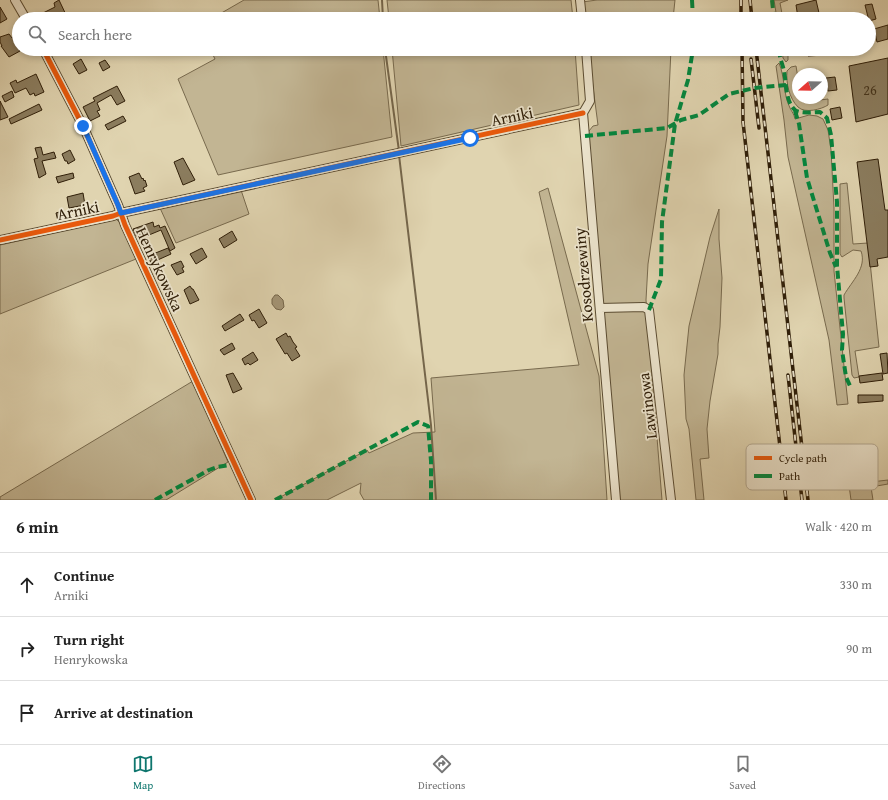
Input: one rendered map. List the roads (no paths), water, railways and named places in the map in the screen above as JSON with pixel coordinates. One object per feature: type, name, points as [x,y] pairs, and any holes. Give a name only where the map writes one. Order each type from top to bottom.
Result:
[{"type":"street","points":[[15,0],[22,12]]},
{"type":"street","points":[[580,0],[581,12]]},
{"type":"street","name":"Henrykowska","points":[[47,56],[83,126],[251,500]]},
{"type":"street","name":"Kosodrzewiny","points":[[587,56],[590,101],[583,113],[616,500]]},
{"type":"street","name":"Arniki","points":[[0,240],[583,113]]},
{"type":"street","name":"Lawinowa","points":[[600,308],[644,306],[649,310],[671,500]]},
{"type":"waterway","points":[[382,0],[383,12]]},
{"type":"waterway","points":[[386,56],[399,151]]},
{"type":"waterway","points":[[399,155],[431,425],[436,500]]},
{"type":"railway","points":[[741,0],[741,12]]},
{"type":"railway","points":[[750,0],[751,12]]},
{"type":"railway","points":[[742,56],[743,122],[780,444]]},
{"type":"railway","points":[[757,56],[802,444]]},
{"type":"railway","points":[[751,59],[759,128]]},
{"type":"railway","points":[[788,375],[796,444]]},
{"type":"railway","points":[[785,490],[786,500]]},
{"type":"railway","points":[[801,490],[802,500]]},
{"type":"railway","points":[[807,490],[808,500]]}]
